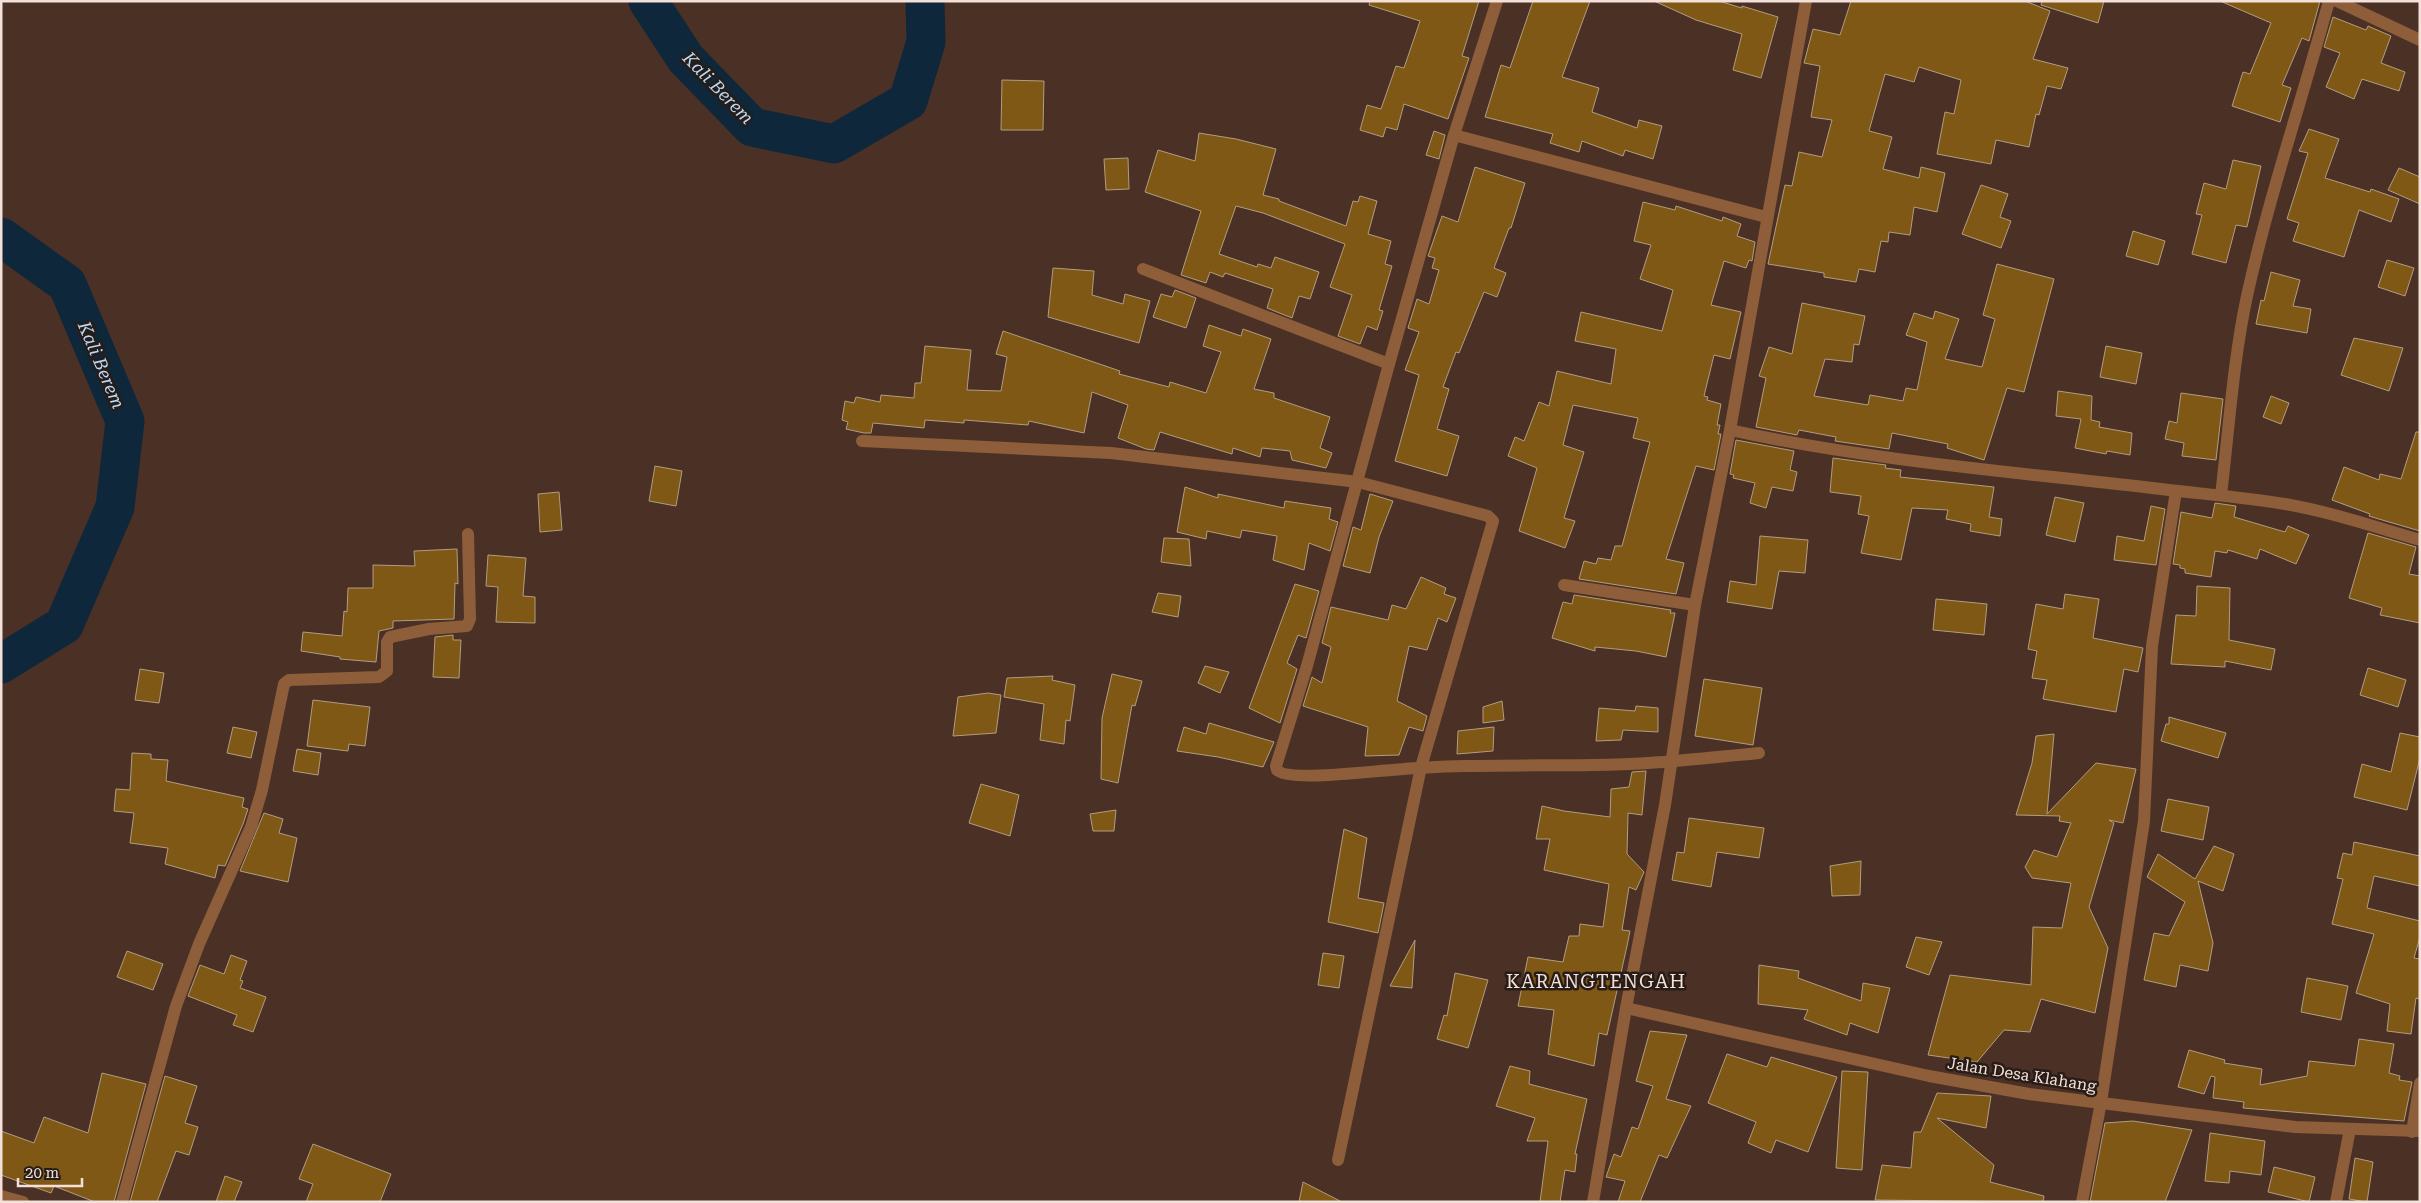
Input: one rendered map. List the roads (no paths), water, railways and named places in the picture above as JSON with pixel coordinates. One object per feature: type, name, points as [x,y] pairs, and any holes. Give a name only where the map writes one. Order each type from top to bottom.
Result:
[{"type":"street","points":[[1497,1],[1454,135],[1389,364],[1358,482],[1276,766],[1277,770],[1284,775],[1330,775],[1469,764],[1594,766],[1670,762],[1759,752]]},
{"type":"street","points":[[1594,1202],[1626,1008],[1665,805],[1695,606],[1730,430],[1766,217],[1806,1]]},
{"type":"street","points":[[2221,495],[2247,298],[2277,177],[2306,86],[2329,1]]},
{"type":"street","points":[[2337,1],[2420,40]]},
{"type":"street","points":[[1454,135],[1766,217]]},
{"type":"street","points":[[1143,269],[1389,364]]},
{"type":"street","points":[[1730,430],[1814,447],[2286,504],[2420,540]]},
{"type":"street","points":[[862,442],[1112,453],[1358,482],[1488,516],[1494,521],[1422,767],[1338,1160]]},
{"type":"street","points":[[2082,1202],[2101,1102],[2144,821],[2152,646],[2176,491]]},
{"type":"street","points":[[122,1202],[176,1006],[199,944],[251,827],[262,790],[282,688],[288,680],[379,677],[387,671],[387,642],[390,637],[429,629],[467,626],[470,619],[468,534]]},
{"type":"street","points":[[1564,585],[1695,606]]},
{"type":"street","name":"Jalan Desa Klahang","points":[[1626,1008],[1929,1076],[2029,1094],[2101,1102],[2202,1117],[2295,1126],[2416,1131]]},
{"type":"street","points":[[2416,1131],[2420,1083]]},
{"type":"street","points":[[2336,1202],[2350,1129]]},
{"type":"street","points":[[1,1196],[23,1202]]},
{"type":"waterway","name":"Kali Berem","points":[[648,1],[686,59],[752,127],[834,144],[908,101],[926,42],[925,1]]},
{"type":"waterway","name":"Kali Berem","points":[[1,237],[67,284],[125,421],[115,507],[64,625],[1,664]]},
{"type":"district","name":"KARANGTENGAH","points":[[1596,981]]}]
